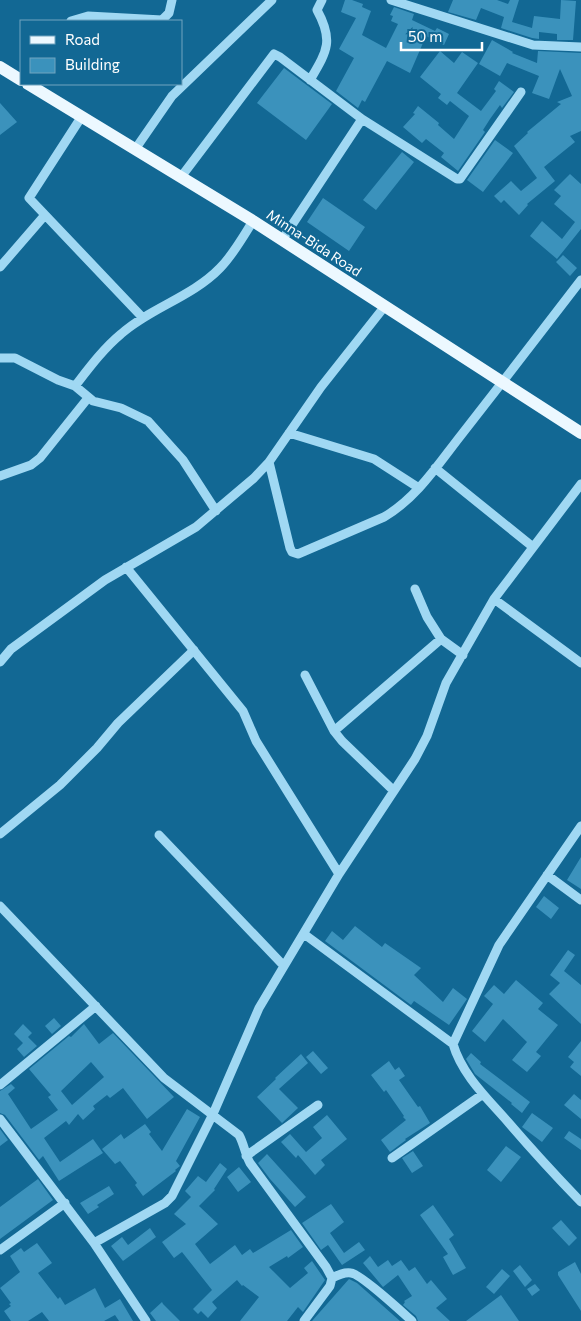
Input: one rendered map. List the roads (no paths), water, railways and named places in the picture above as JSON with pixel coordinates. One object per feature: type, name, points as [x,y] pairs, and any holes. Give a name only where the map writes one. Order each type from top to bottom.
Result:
[{"type":"main road","name":"Minna-Bida Road","points":[[0,67],[20,78]]},
{"type":"main road","name":"Minna-Bida Road","points":[[32,85],[253,221],[579,429]]},
{"type":"street","points":[[74,20],[88,16],[162,20],[169,13],[172,0]]},
{"type":"street","points":[[136,148],[172,96],[272,0]]},
{"type":"street","points":[[310,80],[328,43],[326,26],[317,10],[322,0]]},
{"type":"street","points":[[391,0],[533,45],[581,47]]},
{"type":"street","points":[[181,177],[274,54],[362,119],[457,179],[460,178],[521,92]]},
{"type":"street","points":[[82,116],[29,198],[143,318]]},
{"type":"street","points":[[282,240],[362,119]]},
{"type":"street","points":[[0,267],[45,216]]},
{"type":"street","points":[[74,386],[121,333],[202,282],[219,269],[232,254],[253,221]]},
{"type":"street","points":[[269,462],[292,552],[298,554],[384,517],[394,511],[419,488],[581,280]]},
{"type":"street","points":[[0,662],[11,649],[105,580],[196,526],[254,478],[269,462],[321,387],[385,306]]},
{"type":"street","points":[[0,358],[15,358],[74,386],[92,401],[121,408],[148,421],[183,460],[216,511]]},
{"type":"street","points":[[0,476],[31,465],[40,458],[88,398]]},
{"type":"street","points":[[289,433],[374,459],[419,488]]},
{"type":"street","points":[[434,468],[533,547]]},
{"type":"street","points":[[94,1243],[165,1203],[172,1196],[213,1114],[259,1008],[339,874],[415,759],[427,736],[446,683],[494,599],[581,484]]},
{"type":"street","points":[[126,567],[242,711],[256,740],[339,874]]},
{"type":"street","points":[[415,589],[427,617],[441,639],[463,655]]},
{"type":"street","points":[[494,599],[581,663]]},
{"type":"street","points":[[334,731],[441,639]]},
{"type":"street","points":[[0,834],[60,785],[128,713],[194,650]]},
{"type":"street","points":[[305,675],[334,731],[342,741],[394,790]]},
{"type":"street","points":[[454,1044],[499,945],[581,826]]},
{"type":"street","points":[[159,835],[284,966]]},
{"type":"street","points":[[547,875],[581,900]]},
{"type":"street","points":[[0,906],[164,1078],[239,1136],[246,1156],[332,1278],[330,1286],[304,1321]]},
{"type":"street","points":[[304,934],[454,1044],[463,1066],[483,1094],[552,1173],[581,1202]]},
{"type":"street","points":[[0,1085],[96,1006]]},
{"type":"street","points":[[392,1158],[483,1094]]},
{"type":"street","points":[[246,1156],[318,1105]]},
{"type":"street","points":[[0,1119],[94,1243],[146,1321]]},
{"type":"street","points":[[0,1250],[65,1203]]},
{"type":"street","points":[[332,1278],[342,1274],[353,1273],[388,1299],[412,1321]]}]
